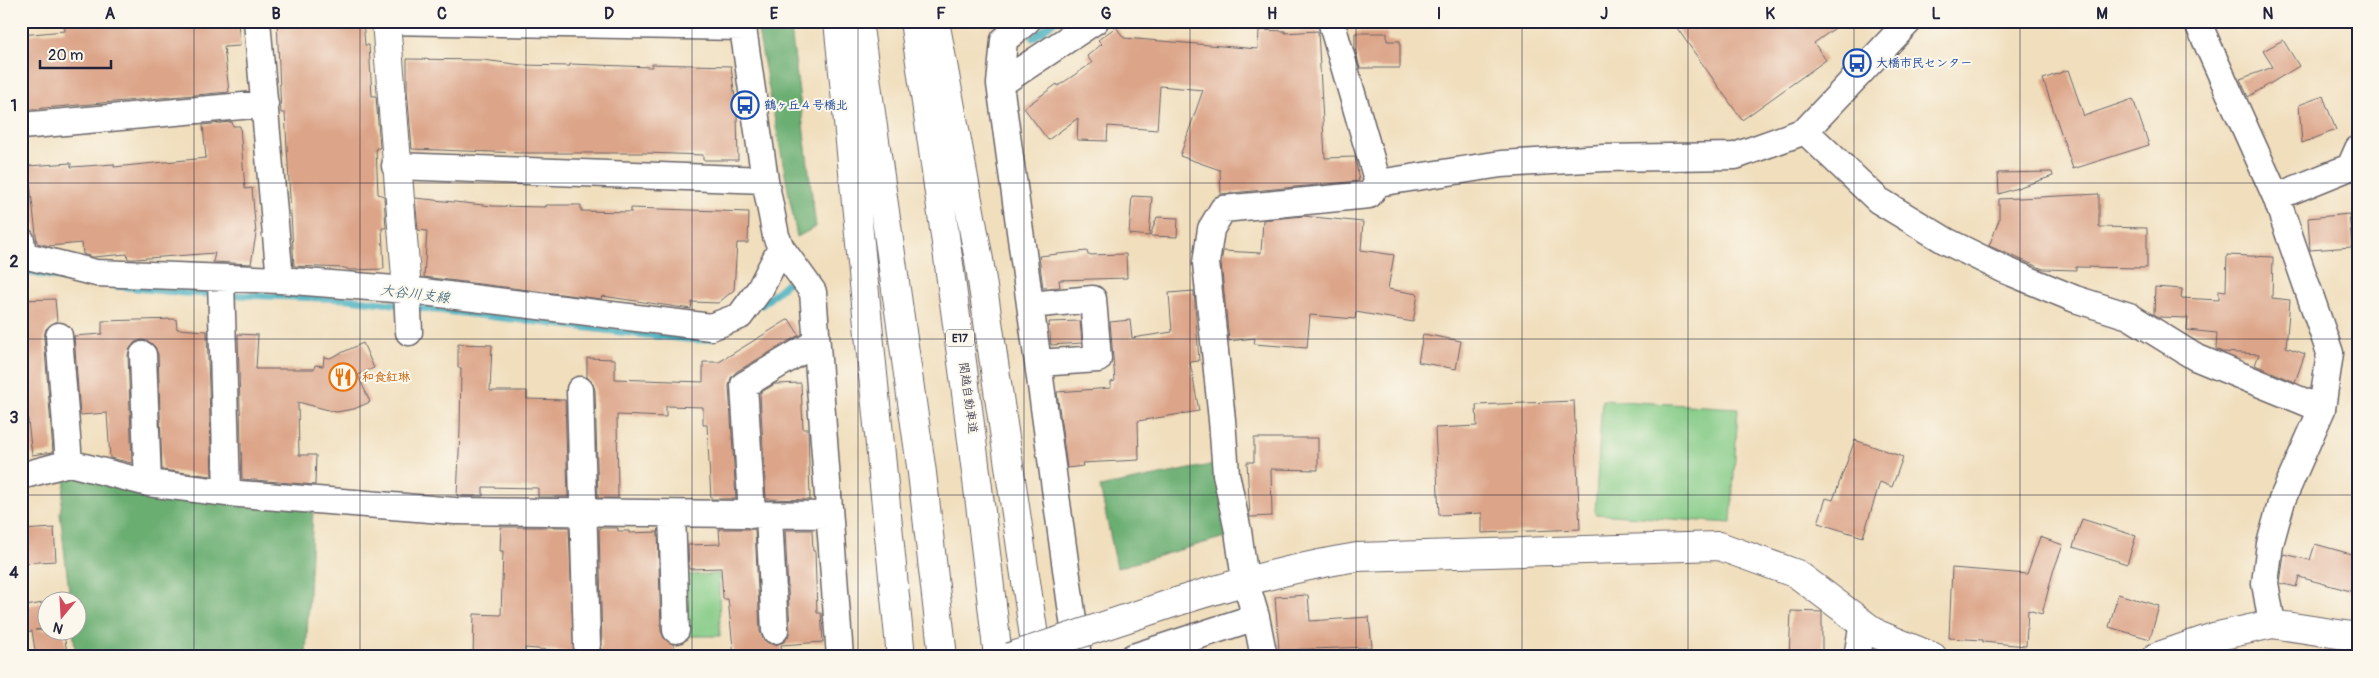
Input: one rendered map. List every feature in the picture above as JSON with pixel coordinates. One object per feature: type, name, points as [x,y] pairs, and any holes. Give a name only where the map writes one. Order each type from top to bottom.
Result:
[{"type":"main road","points":[[386,21],[407,290]]},
{"type":"main road","points":[[838,21],[901,657]]},
{"type":"main road","points":[[858,21],[921,463],[943,657]]},
{"type":"main road","name":"関越自動車道","points":[[914,21],[947,243],[977,470],[998,657]]},
{"type":"main road","points":[[935,21],[979,260],[1037,657]]},
{"type":"main road","points":[[1010,657],[1245,580],[1300,566],[1357,557],[1719,546],[1797,574],[1876,634],[1933,657]]},
{"type":"main road","points":[[2156,657],[2214,637],[2272,624],[2358,637]]},
{"type":"street","points":[[257,21],[266,104],[280,280]]},
{"type":"street","points":[[386,21],[742,24],[765,180],[776,236],[781,248],[813,292],[815,343],[840,657]]},
{"type":"street","points":[[1027,21],[1004,40],[1000,84],[1078,657]]},
{"type":"street","points":[[1000,84],[1095,21]]},
{"type":"street","points":[[1331,21],[1378,183]]},
{"type":"street","points":[[1264,657],[1256,617],[1245,580],[1238,531],[1226,474],[1206,263],[1211,229],[1223,210],[1369,195],[1378,183],[1501,164],[1604,158],[1735,156],[1805,131],[1909,21]]},
{"type":"street","points":[[2197,21],[2276,196],[2330,353],[2322,409],[2282,500],[2270,544],[2265,583],[2272,624]]},
{"type":"street","points":[[21,126],[266,104]]},
{"type":"street","points":[[1805,131],[1878,200],[1946,241],[2005,270],[2075,299],[2129,316],[2195,357],[2322,409]]},
{"type":"street","points":[[396,166],[765,180]]},
{"type":"street","points":[[2276,196],[2355,168]]},
{"type":"street","points":[[21,240],[23,255],[96,273],[280,280],[407,290],[711,327],[740,316],[760,289],[781,248]]},
{"type":"street","points":[[221,279],[227,493]]},
{"type":"street","points":[[407,290],[410,332]]},
{"type":"street","points":[[1030,305],[1093,299],[1098,359],[1038,363]]},
{"type":"street","points":[[59,336],[69,463]]},
{"type":"street","points":[[775,630],[744,385],[815,343]]},
{"type":"street","points":[[143,356],[148,483]]},
{"type":"street","points":[[580,390],[587,645]]},
{"type":"street","points":[[21,476],[69,463],[148,483],[227,493],[455,511],[761,516],[829,515]]},
{"type":"street","points":[[672,514],[676,630]]},
{"type":"street","points":[[1133,657],[1256,617]]},
{"type":"street","points":[[1857,657],[1862,624]]},
{"type":"green space","points":[[756,21],[790,21],[816,227],[797,237]]},
{"type":"green space","points":[[1602,400],[1738,408],[1731,523],[1595,514]]},
{"type":"green space","points":[[1215,464],[1232,535],[1117,568],[1100,487]]},
{"type":"green space","points":[[66,475],[313,510],[306,657],[76,657],[74,640],[88,640],[88,590],[69,590],[60,513]]},
{"type":"green space","points":[[719,574],[720,636],[684,636],[682,575]]},
{"type":"building","points":[[64,21],[238,21],[240,46],[224,47],[229,92],[21,110],[21,35],[65,31]]},
{"type":"building","points":[[277,21],[363,21],[365,45],[369,45],[372,96],[376,96],[380,148],[376,148],[378,194],[384,196],[386,228],[382,228],[384,269],[350,270],[345,268],[294,266],[285,113],[281,113]]},
{"type":"building","points":[[1672,21],[1845,21],[1814,43],[1826,60],[1742,120]]},
{"type":"building","points":[[1116,27],[1124,38],[1258,49],[1259,30],[1285,31],[1285,33],[1318,31],[1325,158],[1355,157],[1359,181],[1221,194],[1220,170],[1180,156],[1203,90],[1160,86],[1157,130],[1108,126],[1107,141],[1077,140],[1078,118],[1048,140],[1024,108],[1057,84],[1058,86],[1092,63],[1087,56],[1102,44],[1098,40]]},
{"type":"building","points":[[1355,33],[1387,33],[1387,41],[1400,41],[1400,68],[1360,68],[1355,49]]},
{"type":"building","points":[[2283,40],[2299,66],[2248,97],[2240,79],[2273,67],[2263,51]]},
{"type":"building","points":[[407,59],[483,60],[522,65],[570,66],[570,64],[652,67],[652,64],[731,66],[737,114],[738,160],[703,160],[703,155],[645,153],[520,153],[412,149],[407,89]]},
{"type":"building","points":[[2068,70],[2084,116],[2133,99],[2149,145],[2073,169],[2043,79]]},
{"type":"building","points":[[2323,96],[2336,130],[2302,143],[2299,105]]},
{"type":"building","points":[[232,122],[233,126],[240,126],[245,189],[252,188],[256,234],[251,264],[213,262],[215,253],[135,259],[128,259],[127,254],[93,257],[83,254],[82,243],[49,246],[37,243],[28,166],[71,163],[71,167],[114,164],[114,167],[206,158],[203,125]]},
{"type":"building","points":[[2052,172],[2053,176],[1999,194],[1998,173]]},
{"type":"building","points":[[2099,194],[2099,227],[2147,228],[2147,268],[2076,267],[2076,270],[2043,269],[1989,246],[1999,220],[1999,199]]},
{"type":"building","points":[[1132,196],[1152,197],[1149,236],[1129,234]]},
{"type":"building","points":[[415,198],[493,206],[546,207],[546,205],[581,205],[581,211],[631,212],[631,208],[749,212],[748,243],[737,243],[734,290],[718,303],[692,302],[691,309],[602,296],[601,299],[424,277],[427,231],[418,230]]},
{"type":"building","points":[[2349,214],[2352,247],[2310,250],[2308,218]]},
{"type":"building","points":[[1303,216],[1363,222],[1361,250],[1394,255],[1388,289],[1418,294],[1413,322],[1356,312],[1355,319],[1310,315],[1307,348],[1254,344],[1255,338],[1229,341],[1221,263],[1223,251],[1261,253],[1263,220]]},
{"type":"building","points":[[1157,217],[1178,218],[1177,237],[1150,236]]},
{"type":"building","points":[[1087,251],[1088,255],[1126,254],[1127,278],[1059,280],[1060,287],[1043,288],[1039,256]]},
{"type":"building","points":[[2227,255],[2273,257],[2272,298],[2290,300],[2286,347],[2305,354],[2295,382],[2255,365],[2259,354],[2222,352],[2216,349],[2217,333],[2187,330],[2188,318],[2159,317],[2154,314],[2155,287],[2182,289],[2181,298],[2219,300],[2219,290],[2226,291]]},
{"type":"building","points":[[1194,291],[1199,361],[1190,362],[1199,411],[1138,421],[1139,460],[1082,463],[1083,466],[1067,468],[1057,392],[1111,388],[1111,382],[1115,381],[1110,322],[1130,320],[1132,338],[1172,332],[1169,293]]},
{"type":"building","points":[[55,299],[57,321],[46,329],[44,337],[53,452],[32,455],[21,362],[21,300]]},
{"type":"building","points":[[176,319],[177,329],[207,331],[212,476],[162,470],[158,354],[150,342],[142,340],[135,342],[130,348],[128,355],[132,463],[110,458],[107,413],[80,415],[74,336],[102,334],[102,321]]},
{"type":"building","points":[[789,319],[799,335],[736,372],[731,378],[729,386],[736,499],[711,499],[707,425],[703,425],[703,407],[666,406],[666,417],[617,415],[618,498],[598,498],[595,390],[592,382],[587,377],[587,358],[615,359],[615,379],[703,382],[703,362],[719,362]]},
{"type":"building","points":[[1080,321],[1082,343],[1051,345],[1049,322]]},
{"type":"building","points":[[238,334],[258,335],[256,369],[314,369],[315,365],[323,366],[324,357],[330,358],[363,343],[374,368],[358,375],[370,402],[354,409],[336,412],[298,402],[299,455],[316,455],[315,485],[242,479]]},
{"type":"building","points":[[1423,334],[1461,341],[1456,369],[1418,362]]},
{"type":"building","points":[[458,344],[492,345],[490,391],[527,391],[527,399],[565,400],[568,497],[538,497],[538,488],[483,487],[483,496],[457,496],[461,368],[458,368]]},
{"type":"building","points":[[801,383],[803,429],[808,429],[810,500],[766,499],[760,393],[775,384]]},
{"type":"building","points":[[1574,401],[1580,529],[1482,533],[1482,513],[1439,515],[1435,428],[1477,426],[1476,405]]},
{"type":"building","points":[[1254,438],[1318,438],[1318,470],[1271,469],[1272,516],[1250,517],[1247,462],[1254,462]]},
{"type":"building","points":[[1855,440],[1903,457],[1892,487],[1880,482],[1863,537],[1818,523],[1826,498],[1833,500]]},
{"type":"building","points":[[2082,519],[2136,536],[2127,564],[2073,547]]},
{"type":"building","points":[[501,527],[569,527],[574,652],[525,648],[525,657],[473,657],[474,614],[501,615],[503,551],[500,551]]},
{"type":"building","points":[[54,528],[56,561],[21,563],[21,530]]},
{"type":"building","points":[[599,528],[618,528],[618,531],[629,531],[629,533],[658,532],[661,631],[664,638],[674,645],[674,657],[598,657],[602,645]]},
{"type":"building","points":[[719,529],[755,529],[760,631],[763,639],[775,645],[784,642],[790,630],[785,530],[812,530],[813,551],[815,551],[817,613],[821,613],[823,642],[781,645],[783,657],[734,657],[728,599],[723,599],[721,568],[689,569],[688,545],[720,544]]},
{"type":"building","points":[[2040,537],[2063,545],[2053,572],[2042,614],[2028,610],[2026,646],[1983,642],[1983,640],[1949,638],[1952,568],[2027,574]]},
{"type":"building","points":[[2315,544],[2358,556],[2358,578],[2354,592],[2299,577],[2296,587],[2280,583],[2284,554],[2310,560]]},
{"type":"building","points":[[2118,594],[2159,606],[2150,639],[2109,627]]},
{"type":"building","points":[[1308,595],[1310,621],[1369,617],[1372,647],[1279,650],[1275,597]]},
{"type":"building","points":[[38,604],[38,630],[35,630],[38,630],[38,640],[65,640],[68,657],[36,657],[32,631],[21,633],[21,607]]},
{"type":"building","points":[[1791,611],[1822,612],[1822,657],[1789,657]]},
{"type":"waterway","name":"大谷川支線","points":[[1033,38],[1055,21]]},
{"type":"waterway","name":"大谷川支線","points":[[21,271],[73,280]]},
{"type":"waterway","name":"大谷川支線","points":[[762,305],[786,284]]},
{"type":"waterway","name":"大谷川支線","points":[[116,286],[184,293],[348,299],[402,305]]},
{"type":"waterway","name":"大谷川支線","points":[[412,307],[655,336],[698,340],[712,338]]},
{"type":"place","name":"大橋市民センター","points":[[1857,63]]},
{"type":"place","name":"鶴ヶ丘４号橋北","points":[[745,105]]},
{"type":"place","name":"和食紅琳","points":[[343,377]]}]
